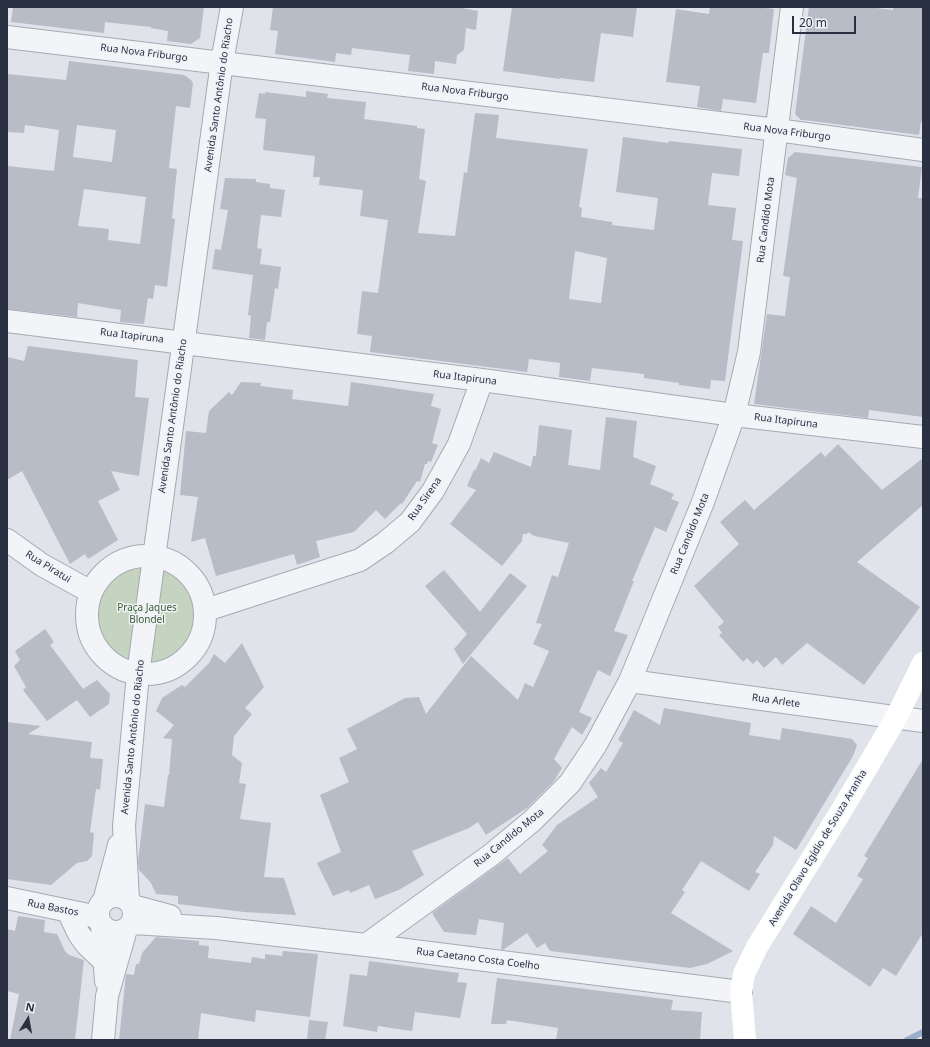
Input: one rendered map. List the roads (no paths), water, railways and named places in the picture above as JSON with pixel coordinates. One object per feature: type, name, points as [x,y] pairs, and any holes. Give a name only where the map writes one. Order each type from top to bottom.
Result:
[{"type":"main road","name":"Avenida Olavo Egídio de Souza Aranha","points":[[746,1040],[741,992],[744,974],[757,947],[843,808],[896,718],[923,663]]},
{"type":"street","name":"Avenida Santo Antônio do Riacho","points":[[107,996],[133,914],[127,878],[124,826],[138,674],[222,62],[232,7]]},
{"type":"street","name":"Rua Candido Mota","points":[[366,945],[491,855],[532,821],[570,783],[595,746],[630,681],[703,502],[734,415],[749,352],[792,7]]},
{"type":"street","name":"Rua Nova Friburgo","points":[[7,37],[777,130],[923,150]]},
{"type":"street","name":"Rua Itapiruna","points":[[7,321],[482,380],[734,415],[923,437]]},
{"type":"street","name":"Rua Sirena","points":[[206,610],[360,560],[385,543],[410,522],[433,491],[459,444],[482,380]]},
{"type":"street","name":"Rua Piratui","points":[[7,540],[42,565],[91,592]]},
{"type":"street","points":[[135,556],[155,556],[170,560],[184,568],[195,580],[203,594],[206,610],[205,627],[198,644],[188,658],[173,668],[156,674],[138,674],[121,668],[106,658],[94,644],[88,628],[86,610],[91,592],[101,575],[116,563],[135,556]]},
{"type":"street","name":"Rua Arlete","points":[[630,681],[923,721]]},
{"type":"street","name":"Avenida Santo Antônio do Riacho","points":[[103,1040],[107,996],[101,914],[124,826]]},
{"type":"street","points":[[111,896],[120,896],[133,914],[117,932],[109,930],[101,914],[111,896]]},
{"type":"street","name":"Rua Bastos","points":[[7,898],[68,911],[101,914]]},
{"type":"street","points":[[68,911],[79,934],[87,945],[104,962]]},
{"type":"street","name":"Rua Caetano Costa Coelho","points":[[133,914],[216,928],[366,945],[741,992]]},
{"type":"waterway","points":[[907,1040],[923,1032]]},
{"type":"park label","name":"Praça Jaques Blondel","points":[[147,614]]}]
